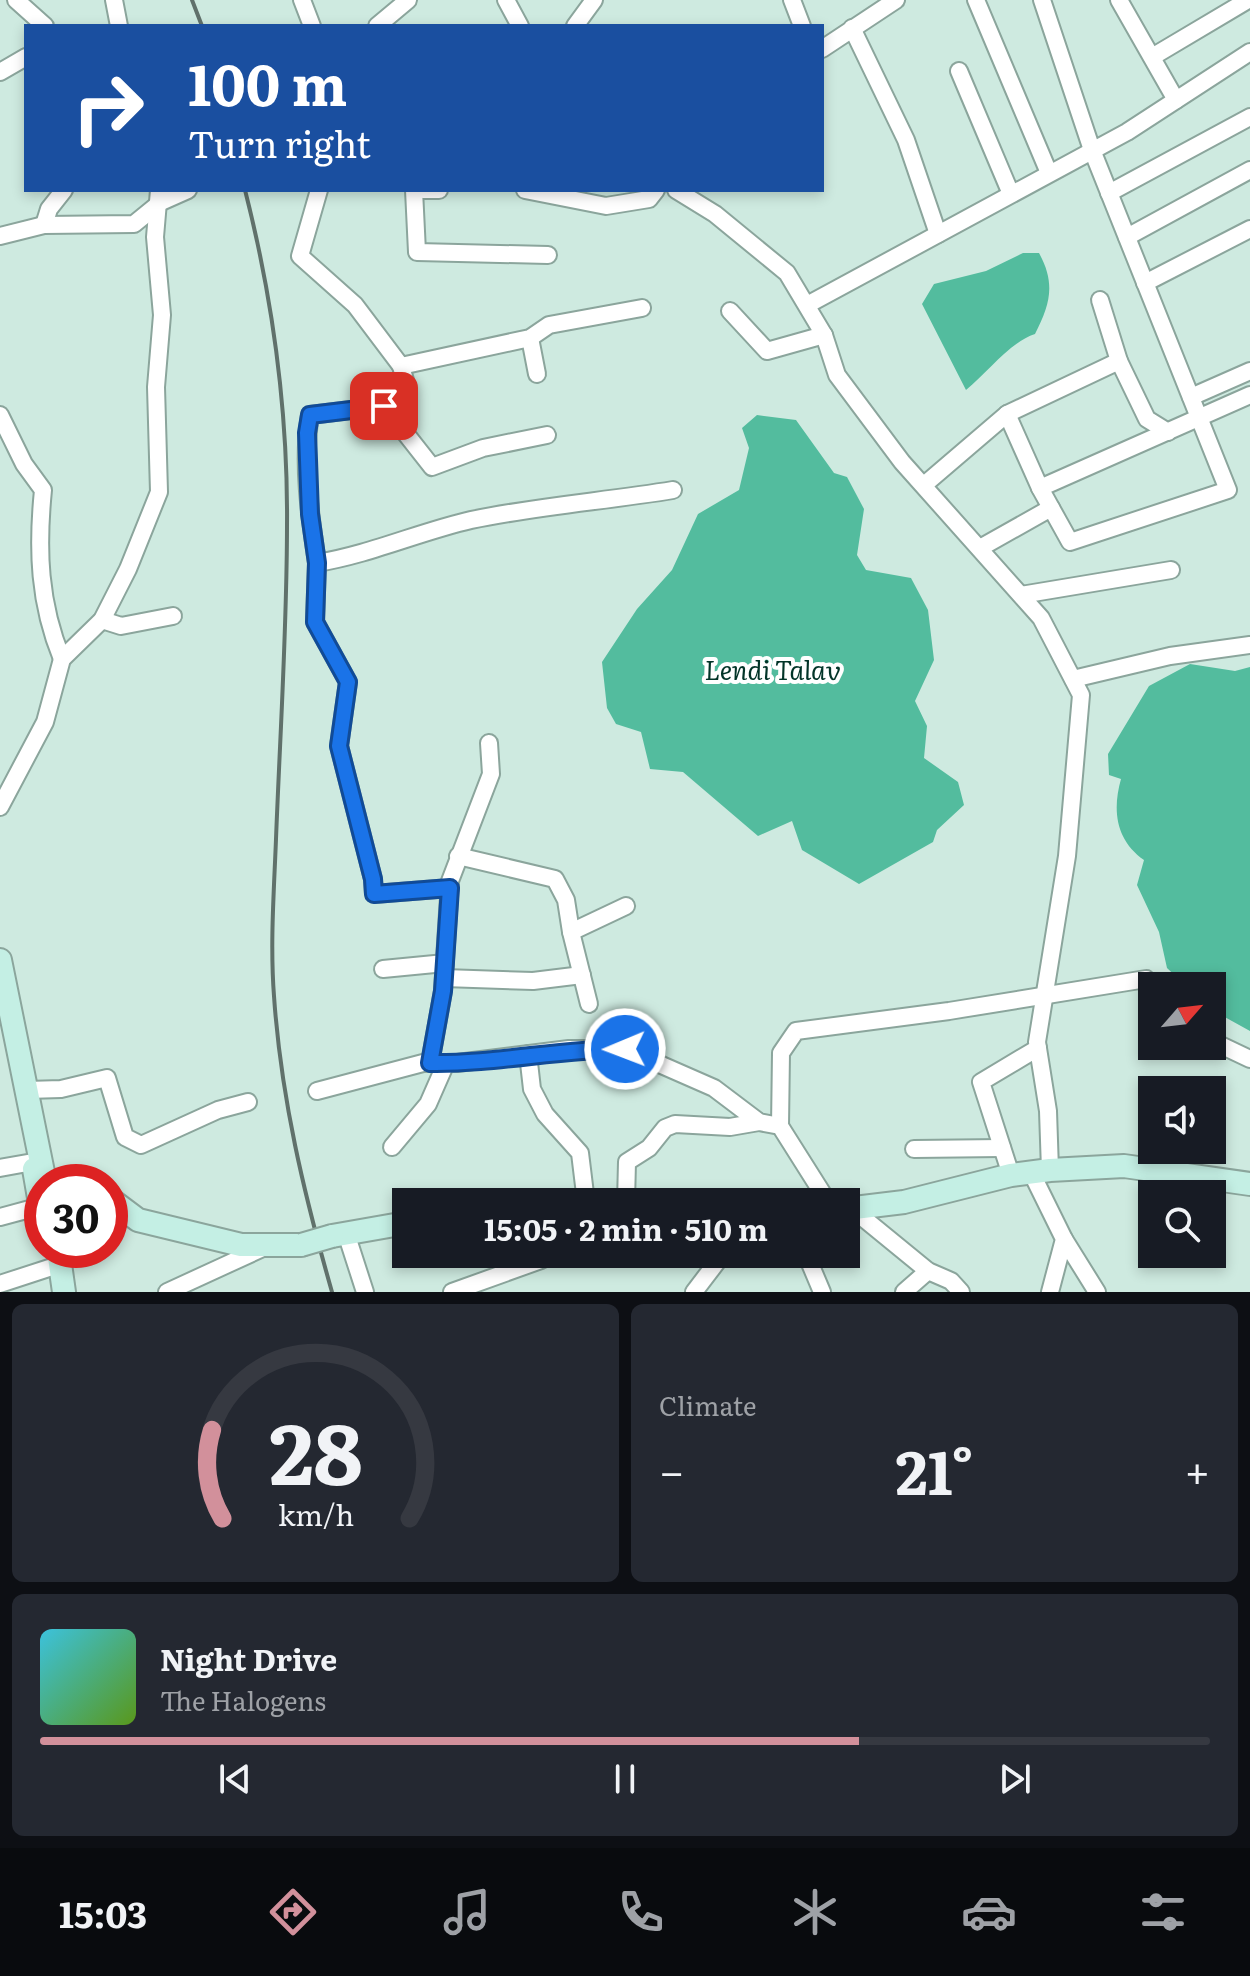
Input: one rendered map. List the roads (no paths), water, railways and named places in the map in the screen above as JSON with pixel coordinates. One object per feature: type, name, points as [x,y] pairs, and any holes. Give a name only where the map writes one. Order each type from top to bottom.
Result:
[{"type":"street","points":[[16,0],[43,24]]},
{"type":"street","points":[[114,0],[119,24]]},
{"type":"street","points":[[302,0],[311,24]]},
{"type":"street","points":[[506,0],[519,24]]},
{"type":"street","points":[[576,24],[594,0]]},
{"type":"street","points":[[792,0],[801,24]]},
{"type":"street","points":[[824,48],[896,0]]},
{"type":"street","points":[[976,0],[1049,173]]},
{"type":"street","points":[[1007,414],[1040,488],[1070,542],[1228,490],[1092,150],[1042,0]]},
{"type":"street","points":[[1119,0],[1176,100]]},
{"type":"street","points":[[1152,57],[1248,0]]},
{"type":"street","points":[[379,24],[401,2]]},
{"type":"street","points":[[852,28],[906,140],[938,234]]},
{"type":"street","points":[[807,305],[1092,150],[1250,52]]},
{"type":"street","points":[[0,72],[24,58]]},
{"type":"street","points":[[959,71],[1011,194]]},
{"type":"street","points":[[1109,193],[1250,117]]},
{"type":"street","points":[[1127,237],[1250,170]]},
{"type":"street","points":[[44,225],[49,209],[62,192]]},
{"type":"street","points":[[318,192],[300,256],[355,305],[401,366],[406,384],[384,406],[310,415],[307,433],[310,514],[317,563],[315,622],[348,682],[339,746],[373,879],[374,894],[450,888]]},
{"type":"street","points":[[414,192],[417,252],[548,255]]},
{"type":"street","points":[[535,192],[606,206],[649,199],[654,192]]},
{"type":"street","points":[[679,192],[715,214],[787,273],[824,335],[837,375],[924,485],[1041,618],[1081,695],[1075,783],[1038,1048],[1048,1111],[1031,1173]]},
{"type":"street","points":[[0,236],[44,225],[134,224],[160,196]]},
{"type":"street","points":[[0,807],[45,722],[62,659],[102,620],[128,569],[159,492],[156,387],[162,315],[155,237],[160,196]]},
{"type":"street","points":[[1145,283],[1250,229]]},
{"type":"street","points":[[1100,300],[1119,361],[1147,419],[1168,432]]},
{"type":"street","points":[[401,366],[530,338],[549,325],[642,308]]},
{"type":"street","points":[[730,311],[767,351],[824,335]]},
{"type":"street","points":[[530,338],[537,374]]},
{"type":"street","points":[[924,485],[1007,414],[1119,361]]},
{"type":"street","points":[[1191,397],[1250,371]]},
{"type":"street","points":[[1040,488],[1250,395]]},
{"type":"street","points":[[384,406],[432,467],[483,448],[547,435]]},
{"type":"street","points":[[0,415],[24,464],[43,490],[38,546],[48,624],[62,659]]},
{"type":"street","points":[[317,563],[361,556],[423,531],[475,519],[673,490]]},
{"type":"street","points":[[980,548],[1051,508]]},
{"type":"street","points":[[1021,595],[1171,570]]},
{"type":"street","points":[[102,620],[121,626],[173,616]]},
{"type":"street","points":[[1073,679],[1170,656],[1250,645]]},
{"type":"street","points":[[392,1147],[428,1104],[438,1063],[450,888],[458,856],[491,774],[489,743]]},
{"type":"street","points":[[458,856],[555,879],[566,900],[589,1004]]},
{"type":"street","points":[[571,932],[626,906]]},
{"type":"street","points":[[0,960],[12,1048],[38,1164]]},
{"type":"street","points":[[383,969],[445,970],[533,981],[582,975]]},
{"type":"street","points":[[819,1188],[780,1126],[781,1053],[796,1031],[949,1011],[1138,980]]},
{"type":"street","points":[[0,1016],[12,1048]]},
{"type":"street","points":[[1038,1048],[981,1082],[1002,1148],[1031,1173],[1064,1239],[1097,1292]]},
{"type":"street","points":[[1226,1048],[1250,1059]]},
{"type":"street","points":[[317,1091],[438,1063],[625,1049],[714,1088],[759,1122]]},
{"type":"street","points":[[528,1054],[532,1089],[545,1114],[580,1153],[584,1188]]},
{"type":"street","points":[[22,1091],[61,1089],[107,1078],[125,1137],[141,1145],[218,1110],[248,1102]]},
{"type":"street","points":[[626,1188],[627,1162],[649,1148],[665,1128],[675,1124],[730,1127],[759,1122],[780,1126]]},
{"type":"street","points":[[914,1149],[1002,1148]]},
{"type":"street","points":[[860,1207],[904,1202],[1031,1173],[1124,1166],[1250,1184]]},
{"type":"street","points":[[0,1168],[24,1168]]},
{"type":"street","points":[[0,1217],[24,1212]]},
{"type":"street","points":[[128,1212],[138,1220],[241,1245],[301,1245],[339,1234],[392,1225]]},
{"type":"street","points":[[860,1217],[928,1271],[951,1281],[961,1292]]},
{"type":"street","points":[[339,1234],[365,1292]]},
{"type":"street","points":[[1050,1292],[1064,1239]]},
{"type":"street","points":[[179,1289],[270,1245]]},
{"type":"street","points":[[2,1287],[36,1268]]},
{"type":"street","points":[[52,1292],[53,1268]]},
{"type":"street","points":[[57,1268],[64,1292]]},
{"type":"street","points":[[452,1292],[519,1268]]},
{"type":"street","points":[[694,1292],[712,1268]]},
{"type":"street","points":[[812,1268],[822,1292]]},
{"type":"street","points":[[904,1292],[928,1271]]},
{"type":"water","points":[[1023,253],[1039,253],[1048,275],[1049,294],[1040,323],[1035,334],[1008,350],[966,390],[922,304],[934,284],[986,271]]},
{"type":"water","name":"Lendi Talav","points":[[757,415],[796,420],[834,473],[847,477],[864,509],[857,555],[866,570],[911,578],[928,610],[934,660],[915,701],[927,726],[924,758],[958,782],[964,805],[937,830],[933,842],[859,884],[802,850],[792,821],[758,836],[683,772],[650,769],[641,732],[616,724],[607,708],[602,662],[637,609],[672,570],[698,514],[739,490],[749,448],[742,428]]},
{"type":"water","points":[[1190,664],[1235,671],[1250,667],[1250,1031],[1226,1018],[1226,972],[1171,972],[1167,968],[1159,932],[1137,885],[1144,860],[1127,843],[1119,824],[1117,802],[1121,779],[1109,775],[1108,754],[1149,686]]},
{"type":"railway","points":[[192,0],[201,24]]},
{"type":"railway","points":[[245,192],[271,314],[282,398],[287,482],[286,603],[272,957],[274,996],[282,1072],[295,1146],[332,1292]]}]
